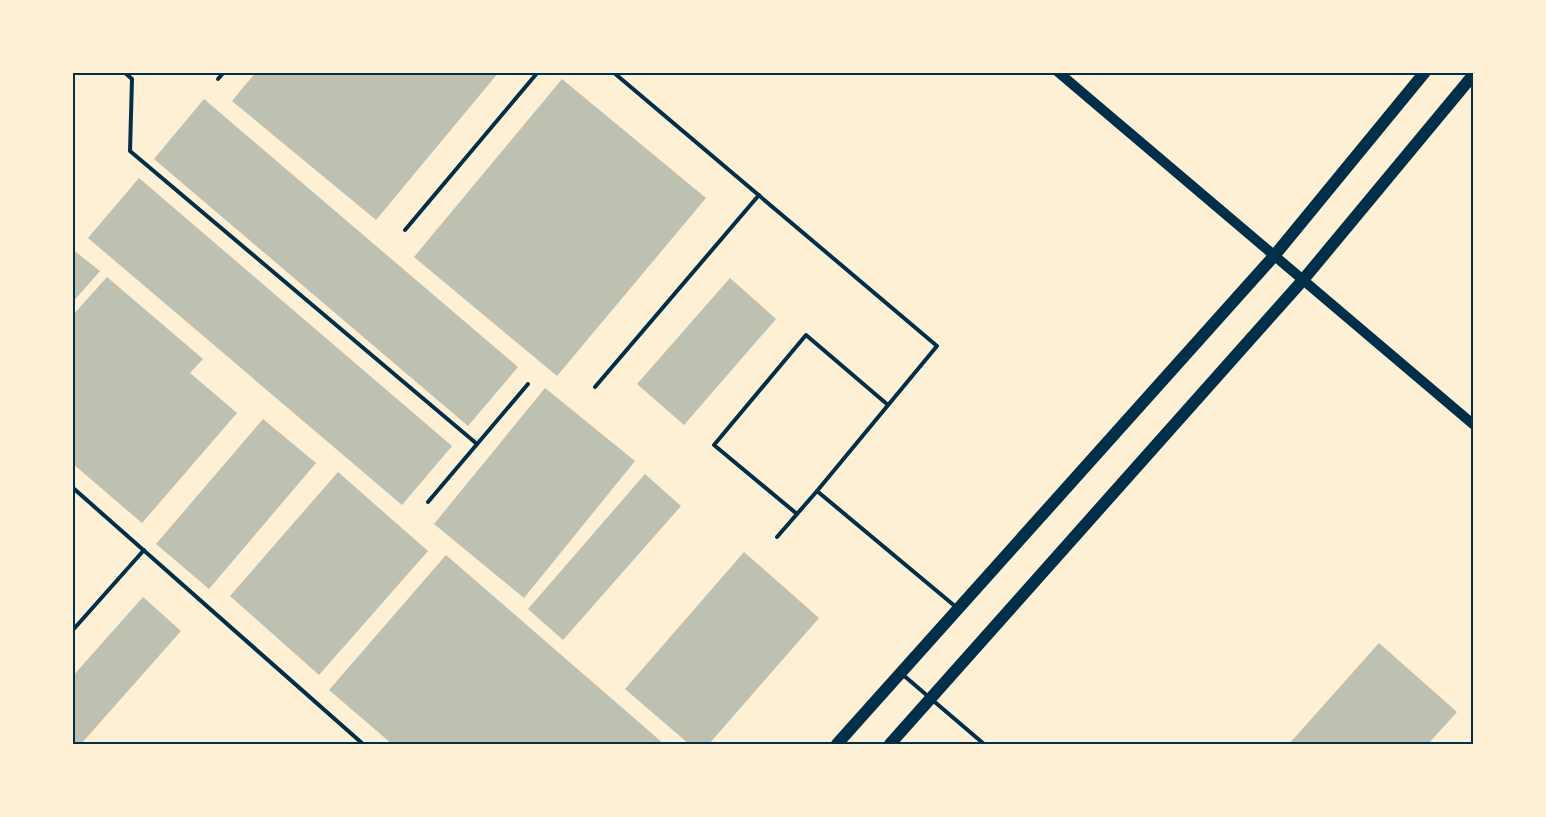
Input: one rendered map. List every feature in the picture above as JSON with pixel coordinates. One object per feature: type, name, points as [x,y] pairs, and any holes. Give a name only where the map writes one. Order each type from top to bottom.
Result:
[{"type":"main road","points":[[1058,72],[1474,425]]},
{"type":"main road","points":[[837,744],[1274,256],[1426,72]]},
{"type":"main road","points":[[890,744],[1303,280],[1474,74]]},
{"type":"lane","points":[[124,72],[132,79],[130,151],[477,444]]},
{"type":"lane","points":[[218,79],[224,72]]},
{"type":"lane","points":[[405,230],[538,72]]},
{"type":"lane","points":[[613,72],[937,346],[777,537]]},
{"type":"lane","points":[[595,387],[759,195]]},
{"type":"lane","points":[[797,514],[714,444],[806,335],[888,405]]},
{"type":"lane","points":[[428,502],[528,384]]},
{"type":"lane","points":[[72,487],[362,744]]},
{"type":"lane","points":[[817,491],[958,608]]},
{"type":"lane","points":[[72,631],[144,550]]},
{"type":"lane","points":[[901,673],[984,744]]},
{"type":"building","points":[[256,72],[499,72],[376,220],[232,101]]},
{"type":"building","points":[[562,79],[706,198],[557,376],[414,257]]},
{"type":"building","points":[[204,99],[518,367],[468,426],[154,159]]},
{"type":"building","points":[[139,178],[452,446],[402,505],[88,238]]},
{"type":"building","points":[[72,249],[100,271],[72,303]]},
{"type":"building","points":[[107,277],[203,359],[190,373],[237,413],[142,523],[72,463],[72,316]]},
{"type":"building","points":[[730,278],[776,319],[684,425],[637,384]]},
{"type":"building","points":[[545,388],[635,461],[524,598],[434,524]]},
{"type":"building","points":[[263,419],[316,463],[209,589],[156,544]]},
{"type":"building","points":[[338,472],[428,551],[319,675],[230,596]]},
{"type":"building","points":[[645,474],[681,506],[563,640],[528,609]]},
{"type":"building","points":[[744,552],[819,618],[709,744],[689,744],[625,689]]},
{"type":"building","points":[[446,555],[664,744],[392,744],[329,690]]},
{"type":"building","points":[[143,597],[181,631],[81,744],[72,744],[72,677]]},
{"type":"building","points":[[1379,643],[1457,712],[1428,744],[1289,744]]}]
